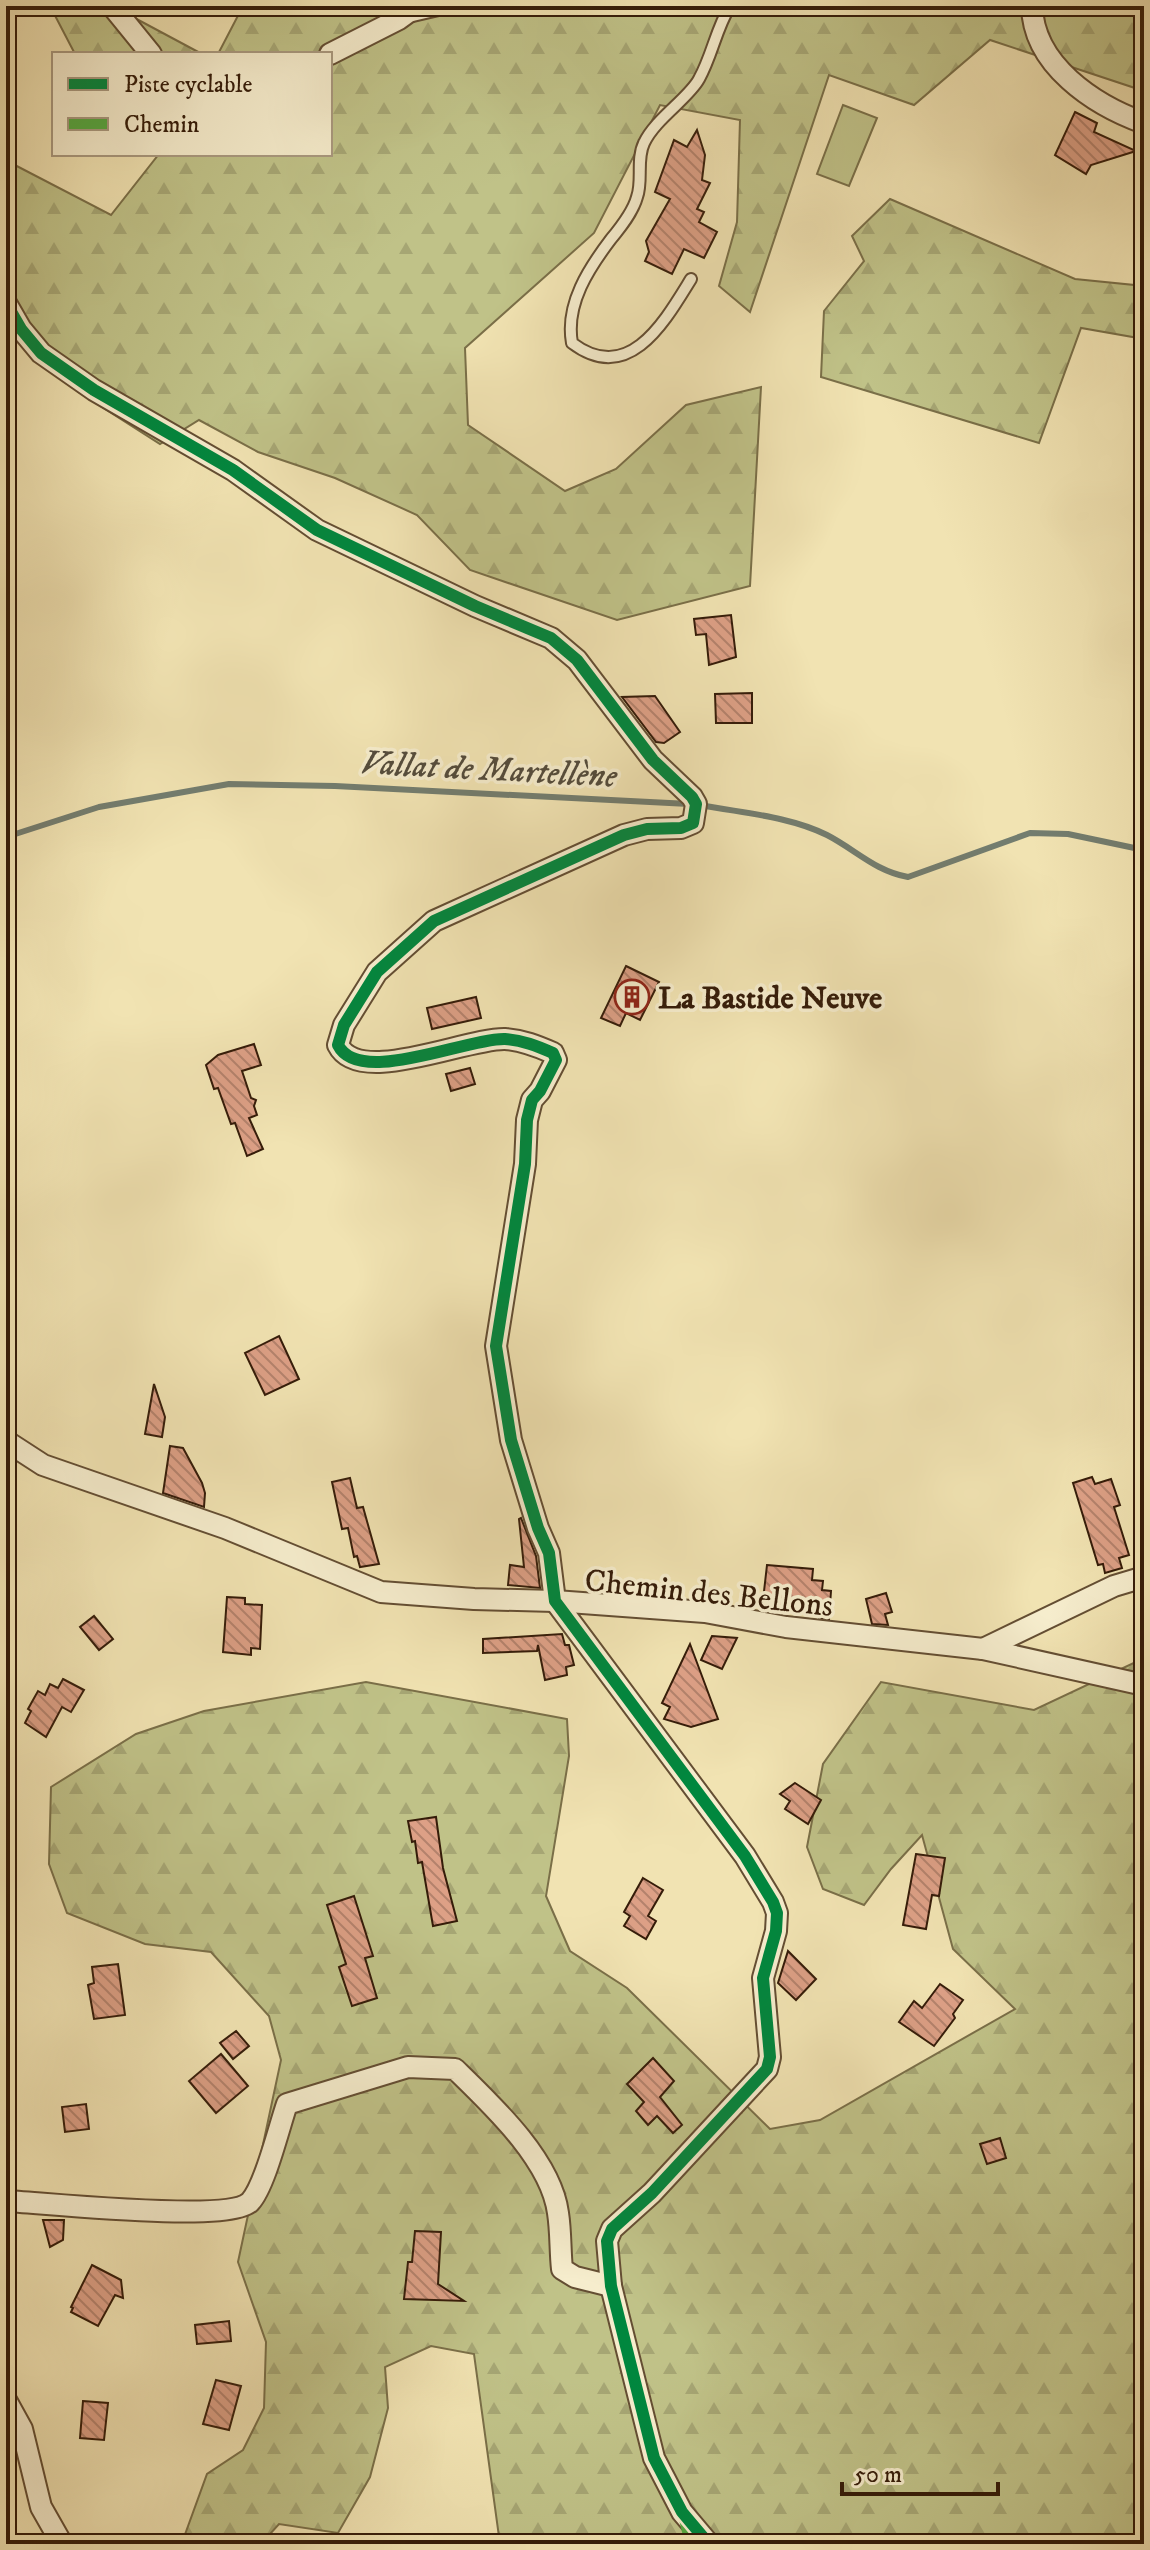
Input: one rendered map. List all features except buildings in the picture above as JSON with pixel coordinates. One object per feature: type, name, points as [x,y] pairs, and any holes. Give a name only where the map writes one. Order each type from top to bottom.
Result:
[{"type":"street","points":[[112,6],[149,52]]},
{"type":"street","points":[[332,53],[399,19],[417,6]]},
{"type":"street","points":[[1032,6],[1032,16],[1043,49],[1070,79],[1094,100],[1144,123]]},
{"type":"street","points":[[6,303],[21,329],[41,353],[94,390],[233,470],[317,530],[475,606],[551,638],[565,648],[653,760],[696,804],[693,823],[681,828],[647,829],[624,835],[434,921],[377,972],[344,1025],[338,1045],[352,1060],[370,1062],[399,1060],[504,1039],[529,1042],[553,1053],[556,1060],[532,1100],[527,1120],[525,1164],[496,1346],[511,1440],[538,1528],[549,1553],[555,1601],[745,1856],[777,1913],[776,1931],[763,1978],[770,2057],[767,2069],[652,2193],[612,2229],[607,2241],[611,2286],[654,2458],[682,2512],[709,2544]]},
{"type":"street","name":"Chemin des Bellons","points":[[6,1441],[43,1465],[225,1528],[381,1592],[705,1612],[786,1627],[983,1649],[1144,1685]]},
{"type":"street","points":[[983,1649],[1114,1586],[1144,1577]]},
{"type":"street","points":[[6,2201],[199,2212],[232,2210],[249,2203],[260,2183],[287,2104],[408,2067],[455,2069],[507,2120],[543,2173],[558,2211],[562,2269],[575,2277],[611,2286]]},
{"type":"street","points":[[6,2400],[22,2429],[41,2507],[62,2544]]},
{"type":"lane","points":[[399,19],[456,6]]},
{"type":"lane","points":[[691,279],[656,333],[633,351],[607,357],[587,354],[572,343],[569,326],[575,300],[594,261],[624,223],[637,197],[643,144],[670,108],[699,81],[720,23],[730,6]]},
{"type":"green space","points":[[50,6],[107,6],[198,52],[74,52]]},
{"type":"green space","points":[[243,6],[1144,6],[1144,91],[990,40],[914,105],[829,75],[750,312],[719,286],[737,222],[740,120],[660,105],[594,233],[465,348],[468,425],[565,491],[616,469],[686,405],[761,387],[750,586],[617,620],[470,570],[417,515],[335,478],[258,452],[199,420],[160,444],[77,391],[6,304],[6,169],[9,162],[111,215],[157,156],[332,156],[332,52],[219,52]]},
{"type":"green space","points":[[843,105],[877,118],[849,186],[817,174]]},
{"type":"green space","points":[[890,199],[1075,279],[1144,286],[1144,339],[1081,328],[1039,443],[821,377],[824,311],[864,261],[852,236]]},
{"type":"green space","points":[[1140,1660],[1144,1665],[1144,2544],[500,2544],[474,2354],[431,2346],[385,2367],[388,2408],[370,2477],[338,2533],[279,2524],[261,2544],[187,2544],[183,2540],[207,2474],[243,2450],[264,2408],[266,2342],[238,2262],[281,2060],[269,2016],[211,1952],[145,1944],[67,1913],[49,1864],[51,1787],[136,1734],[204,1711],[366,1682],[567,1719],[569,1756],[546,1896],[570,1951],[627,1988],[770,2129],[820,2120],[1015,2009],[953,1949],[922,1835],[864,1905],[823,1889],[807,1847],[823,1764],[881,1682],[1034,1710]]},
{"type":"waterway","name":"Vallat de Martellène","points":[[6,837],[99,807],[229,784],[335,786],[689,804]]},
{"type":"waterway","name":"Vallat de Martellène","points":[[701,805],[781,819],[812,829],[876,865],[908,877],[1030,833],[1068,834],[1144,850]]},
{"type":"marked path","points":[[684,2519],[690,2544]]},
{"type":"cycle path","points":[[6,303],[21,329],[41,353],[94,390],[233,470],[317,530],[475,606],[551,638],[577,660],[653,760],[696,804],[693,823],[681,828],[647,829],[624,835],[434,921],[377,972],[344,1025],[338,1045],[350,1057],[367,1062],[415,1057],[505,1039],[553,1053],[556,1060],[532,1100],[527,1120],[525,1164],[496,1346],[511,1440],[538,1528],[549,1553],[555,1601],[745,1856],[777,1913],[776,1931],[763,1978],[770,2057],[767,2069],[652,2193],[612,2229],[607,2241],[611,2286],[654,2458],[682,2512],[709,2544]]},
{"type":"place","name":"La Bastide Neuve","points":[[632,997]]}]
